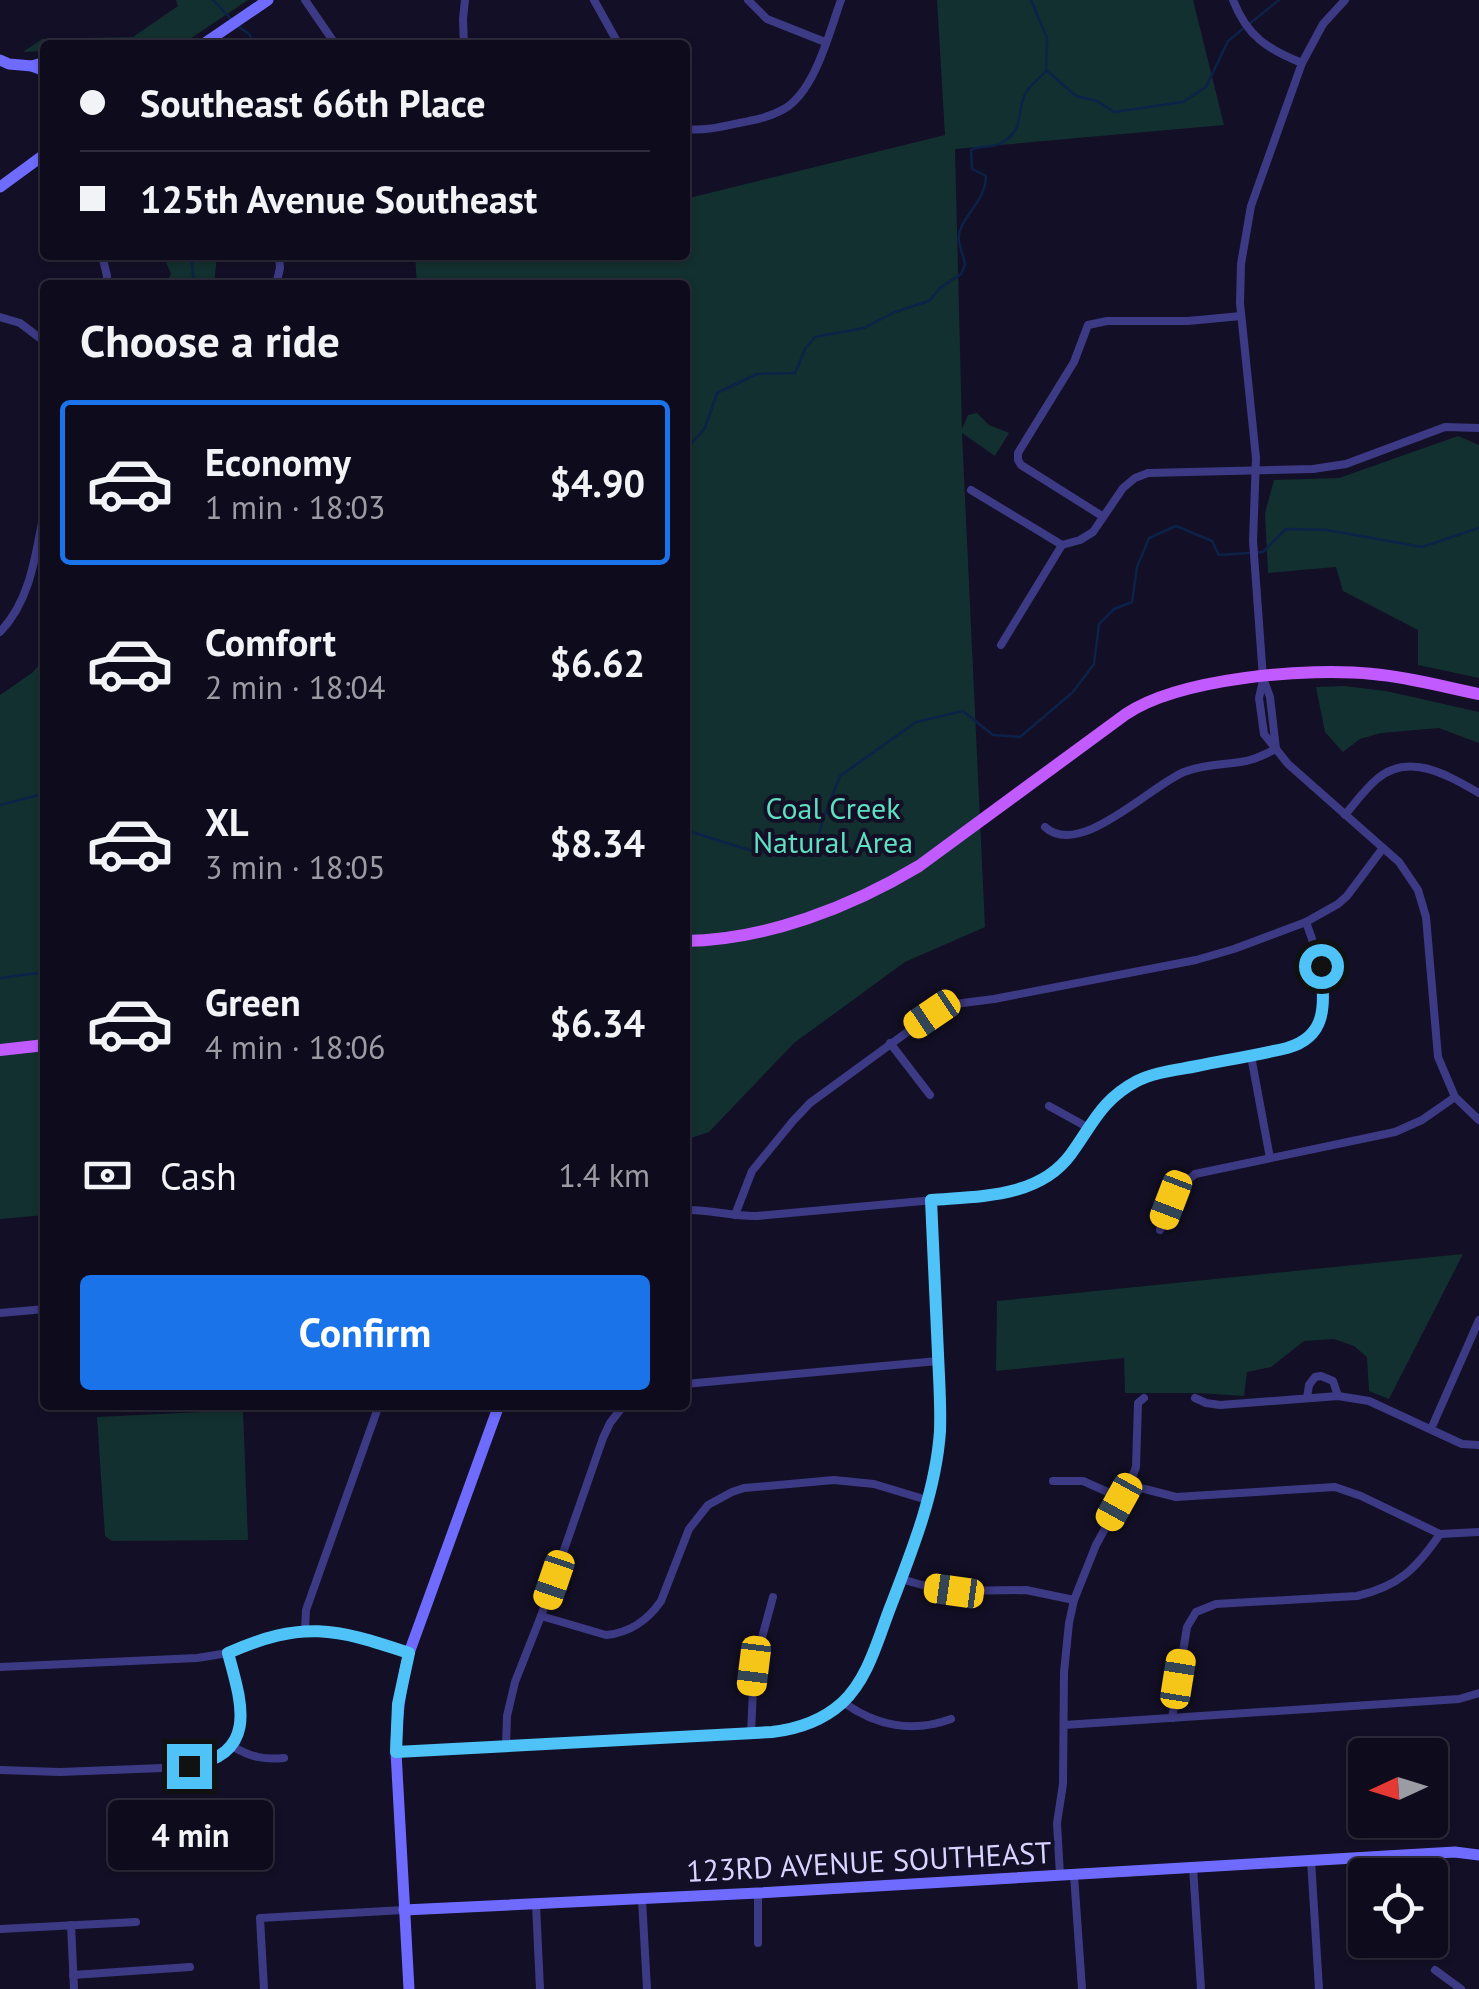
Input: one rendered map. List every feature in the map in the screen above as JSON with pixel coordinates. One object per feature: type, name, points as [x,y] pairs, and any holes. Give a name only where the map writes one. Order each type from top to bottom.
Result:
[{"type":"main road","points":[[690,941],[727,938],[797,920],[890,884],[1138,706],[1193,686],[1342,672],[1375,674],[1479,694]]},
{"type":"main road","points":[[0,1050],[40,1045]]},
{"type":"street","points":[[209,40],[268,0]]},
{"type":"street","points":[[305,0],[333,40]]},
{"type":"street","points":[[464,40],[465,0]]},
{"type":"street","points":[[594,0],[616,40]]},
{"type":"street","points":[[748,0],[767,19],[825,42]]},
{"type":"street","points":[[690,129],[754,120],[784,109],[801,95],[809,84],[841,0]]},
{"type":"street","points":[[1233,0],[1238,14],[1258,41],[1302,63]]},
{"type":"street","points":[[1276,750],[1264,678],[1253,541],[1256,470],[1241,316],[1240,264],[1251,206],[1302,63],[1323,24],[1345,0]]},
{"type":"street","points":[[0,60],[8,64],[40,64]]},
{"type":"street","points":[[32,66],[40,71]]},
{"type":"street","points":[[0,186],[40,158]]},
{"type":"street","points":[[1102,516],[1020,466],[1018,460],[1074,362],[1088,325],[1241,316]]},
{"type":"street","points":[[0,317],[20,323],[40,338]]},
{"type":"street","points":[[1000,645],[1062,545],[1093,532],[1122,488],[1136,478],[1148,473],[1313,469],[1346,464],[1445,427],[1479,428]]},
{"type":"street","points":[[971,490],[1062,545]]},
{"type":"street","points":[[0,632],[22,600],[40,533]]},
{"type":"street","points":[[1264,678],[1260,698],[1264,734],[1288,764],[1384,848],[1418,890],[1426,917],[1436,1043],[1444,1074],[1454,1096],[1479,1120]]},
{"type":"street","points":[[1045,827],[1067,835],[1100,826],[1185,772],[1276,750]]},
{"type":"street","points":[[1345,814],[1378,778],[1408,767],[1434,769],[1479,793]]},
{"type":"street","points":[[735,1215],[752,1170],[793,1120],[810,1103],[932,1014],[956,1004],[1212,956],[1306,922],[1347,896],[1384,848]]},
{"type":"street","points":[[690,1210],[757,1216],[994,1195],[1041,1181],[1072,1154],[1087,1128],[1111,1100],[1138,1081],[1164,1072],[1296,1046],[1312,1037],[1322,1009],[1321,966],[1306,922]]},
{"type":"street","points":[[890,1043],[930,1095]]},
{"type":"street","points":[[1251,1056],[1270,1158]]},
{"type":"street","points":[[1160,1230],[1171,1200],[1195,1174],[1395,1132],[1422,1120],[1454,1096]]},
{"type":"street","points":[[1049,1106],[1087,1128]]},
{"type":"street","points":[[396,1752],[789,1730],[828,1714],[843,1702],[871,1658],[901,1579],[927,1500],[940,1429],[931,1200]]},
{"type":"street","points":[[0,1314],[40,1310]]},
{"type":"street","points":[[1431,1428],[1479,1320]]},
{"type":"street","points":[[690,1384],[938,1361]]},
{"type":"street","points":[[1308,1398],[1309,1385],[1321,1376],[1333,1381],[1338,1396]]},
{"type":"street","points":[[1195,1398],[1220,1405],[1338,1396],[1369,1400],[1462,1444],[1479,1445]]},
{"type":"street","points":[[1060,1876],[1057,1823],[1063,1784],[1064,1652],[1074,1600],[1096,1545],[1129,1485],[1137,1456],[1138,1403],[1144,1398]]},
{"type":"street","points":[[305,1630],[306,1610],[378,1410]]},
{"type":"street","points":[[408,1989],[396,1752],[398,1704],[409,1653],[497,1410]]},
{"type":"street","points":[[506,1746],[510,1699],[603,1438],[620,1410]]},
{"type":"street","points":[[541,1616],[606,1635],[634,1626],[656,1609],[689,1529],[708,1505],[744,1488],[834,1480],[874,1484],[927,1500]]},
{"type":"street","points":[[1053,1481],[1083,1482],[1121,1498]]},
{"type":"street","points":[[1129,1485],[1176,1496],[1335,1488],[1440,1534],[1479,1532]]},
{"type":"street","points":[[1172,1718],[1184,1640],[1196,1612],[1216,1604],[1369,1593],[1400,1580],[1418,1564],[1440,1534]]},
{"type":"street","points":[[901,1579],[954,1591],[1026,1590],[1074,1600]]},
{"type":"street","points":[[750,1733],[754,1666],[773,1597]]},
{"type":"street","points":[[0,1667],[198,1658],[228,1653],[265,1637],[305,1630],[347,1633],[409,1653]]},
{"type":"street","points":[[0,1770],[60,1772],[210,1762],[232,1746],[238,1732],[241,1706],[228,1653]]},
{"type":"street","points":[[1064,1725],[1460,1699],[1479,1694]]},
{"type":"street","points":[[843,1702],[866,1717],[902,1727],[923,1727],[951,1719]]},
{"type":"street","points":[[232,1746],[250,1756],[284,1758]]},
{"type":"street","name":"123RD AVENUE SOUTHEAST","points":[[264,1989],[260,1918],[1455,1852],[1479,1855]]},
{"type":"street","points":[[1312,1860],[1320,1989]]},
{"type":"street","points":[[1193,1867],[1201,1989]]},
{"type":"street","points":[[1074,1874],[1082,1989]]},
{"type":"street","points":[[758,1893],[758,1944]]},
{"type":"street","points":[[642,1898],[647,1989]]},
{"type":"street","points":[[536,1902],[540,1989]]},
{"type":"street","points":[[0,1929],[136,1922]]},
{"type":"street","points":[[71,1925],[74,1989]]},
{"type":"street","points":[[73,1974],[190,1967]]},
{"type":"street","points":[[1435,1970],[1461,1989]]},
{"type":"green space","points":[[176,0],[248,0],[188,40],[41,40],[133,37],[178,6]]},
{"type":"green space","name":"Coal Creek Natural Area","points":[[937,0],[1193,0],[1224,125],[955,149],[962,429],[968,415],[977,413],[989,425],[1009,433],[995,456],[962,433],[985,927],[905,962],[794,1043],[709,1132],[690,1138],[690,280],[417,280],[415,260],[690,260],[690,198],[945,135]]},
{"type":"green space","points":[[40,40],[40,51],[23,52]]},
{"type":"green space","points":[[165,260],[216,260],[214,280],[168,280],[171,274]]},
{"type":"green space","points":[[1458,436],[1479,445],[1479,678],[1418,665],[1418,630],[1343,591],[1336,567],[1268,573],[1265,513],[1274,480],[1339,478]]},
{"type":"green space","points":[[40,664],[40,1215],[0,1219],[0,695]]},
{"type":"green space","points":[[1316,687],[1386,691],[1479,712],[1479,743],[1439,728],[1381,733],[1360,739],[1343,752],[1325,732]]},
{"type":"green space","points":[[1463,1254],[1389,1399],[1369,1391],[1367,1357],[1354,1346],[1334,1339],[1304,1341],[1271,1367],[1247,1372],[1244,1396],[1125,1393],[1124,1358],[996,1371],[997,1301]]},
{"type":"green space","points":[[243,1410],[248,1540],[112,1541],[105,1536],[97,1417]]},
{"type":"waterway","points":[[213,0],[232,20]]},
{"type":"waterway","points":[[690,445],[705,428],[717,393],[757,374],[795,373],[815,337],[864,328],[929,301],[961,274],[965,265],[959,233],[981,195],[986,176],[972,169],[971,150],[997,145],[1014,133],[1025,94],[1046,71],[1047,38],[1031,0]]},
{"type":"waterway","points":[[1047,71],[1076,96],[1097,101],[1114,112],[1183,102],[1206,87],[1228,41],[1279,0]]},
{"type":"waterway","points":[[238,26],[252,40]]},
{"type":"waterway","points":[[192,260],[194,280]]},
{"type":"waterway","points":[[690,832],[759,853],[817,843],[840,776],[916,722],[963,711],[993,735],[1020,737],[1073,692],[1094,664],[1099,624],[1114,609],[1132,602],[1137,567],[1149,538],[1176,526],[1212,541],[1219,555],[1263,552],[1286,529],[1327,530],[1422,547],[1479,528]]},
{"type":"waterway","points":[[0,805],[40,794]]},
{"type":"waterway","points":[[0,978],[40,973]]},
{"type":"route","points":[[189,1766],[210,1762],[226,1751],[238,1732],[241,1706],[228,1653],[265,1637],[305,1630],[347,1633],[409,1653],[398,1704],[396,1752],[772,1732],[789,1730],[828,1714],[858,1684],[871,1658],[927,1500],[936,1456],[940,1429],[931,1200],[1012,1192],[1041,1181],[1072,1154],[1095,1116],[1138,1081],[1305,1042],[1320,1021],[1321,966]]}]
